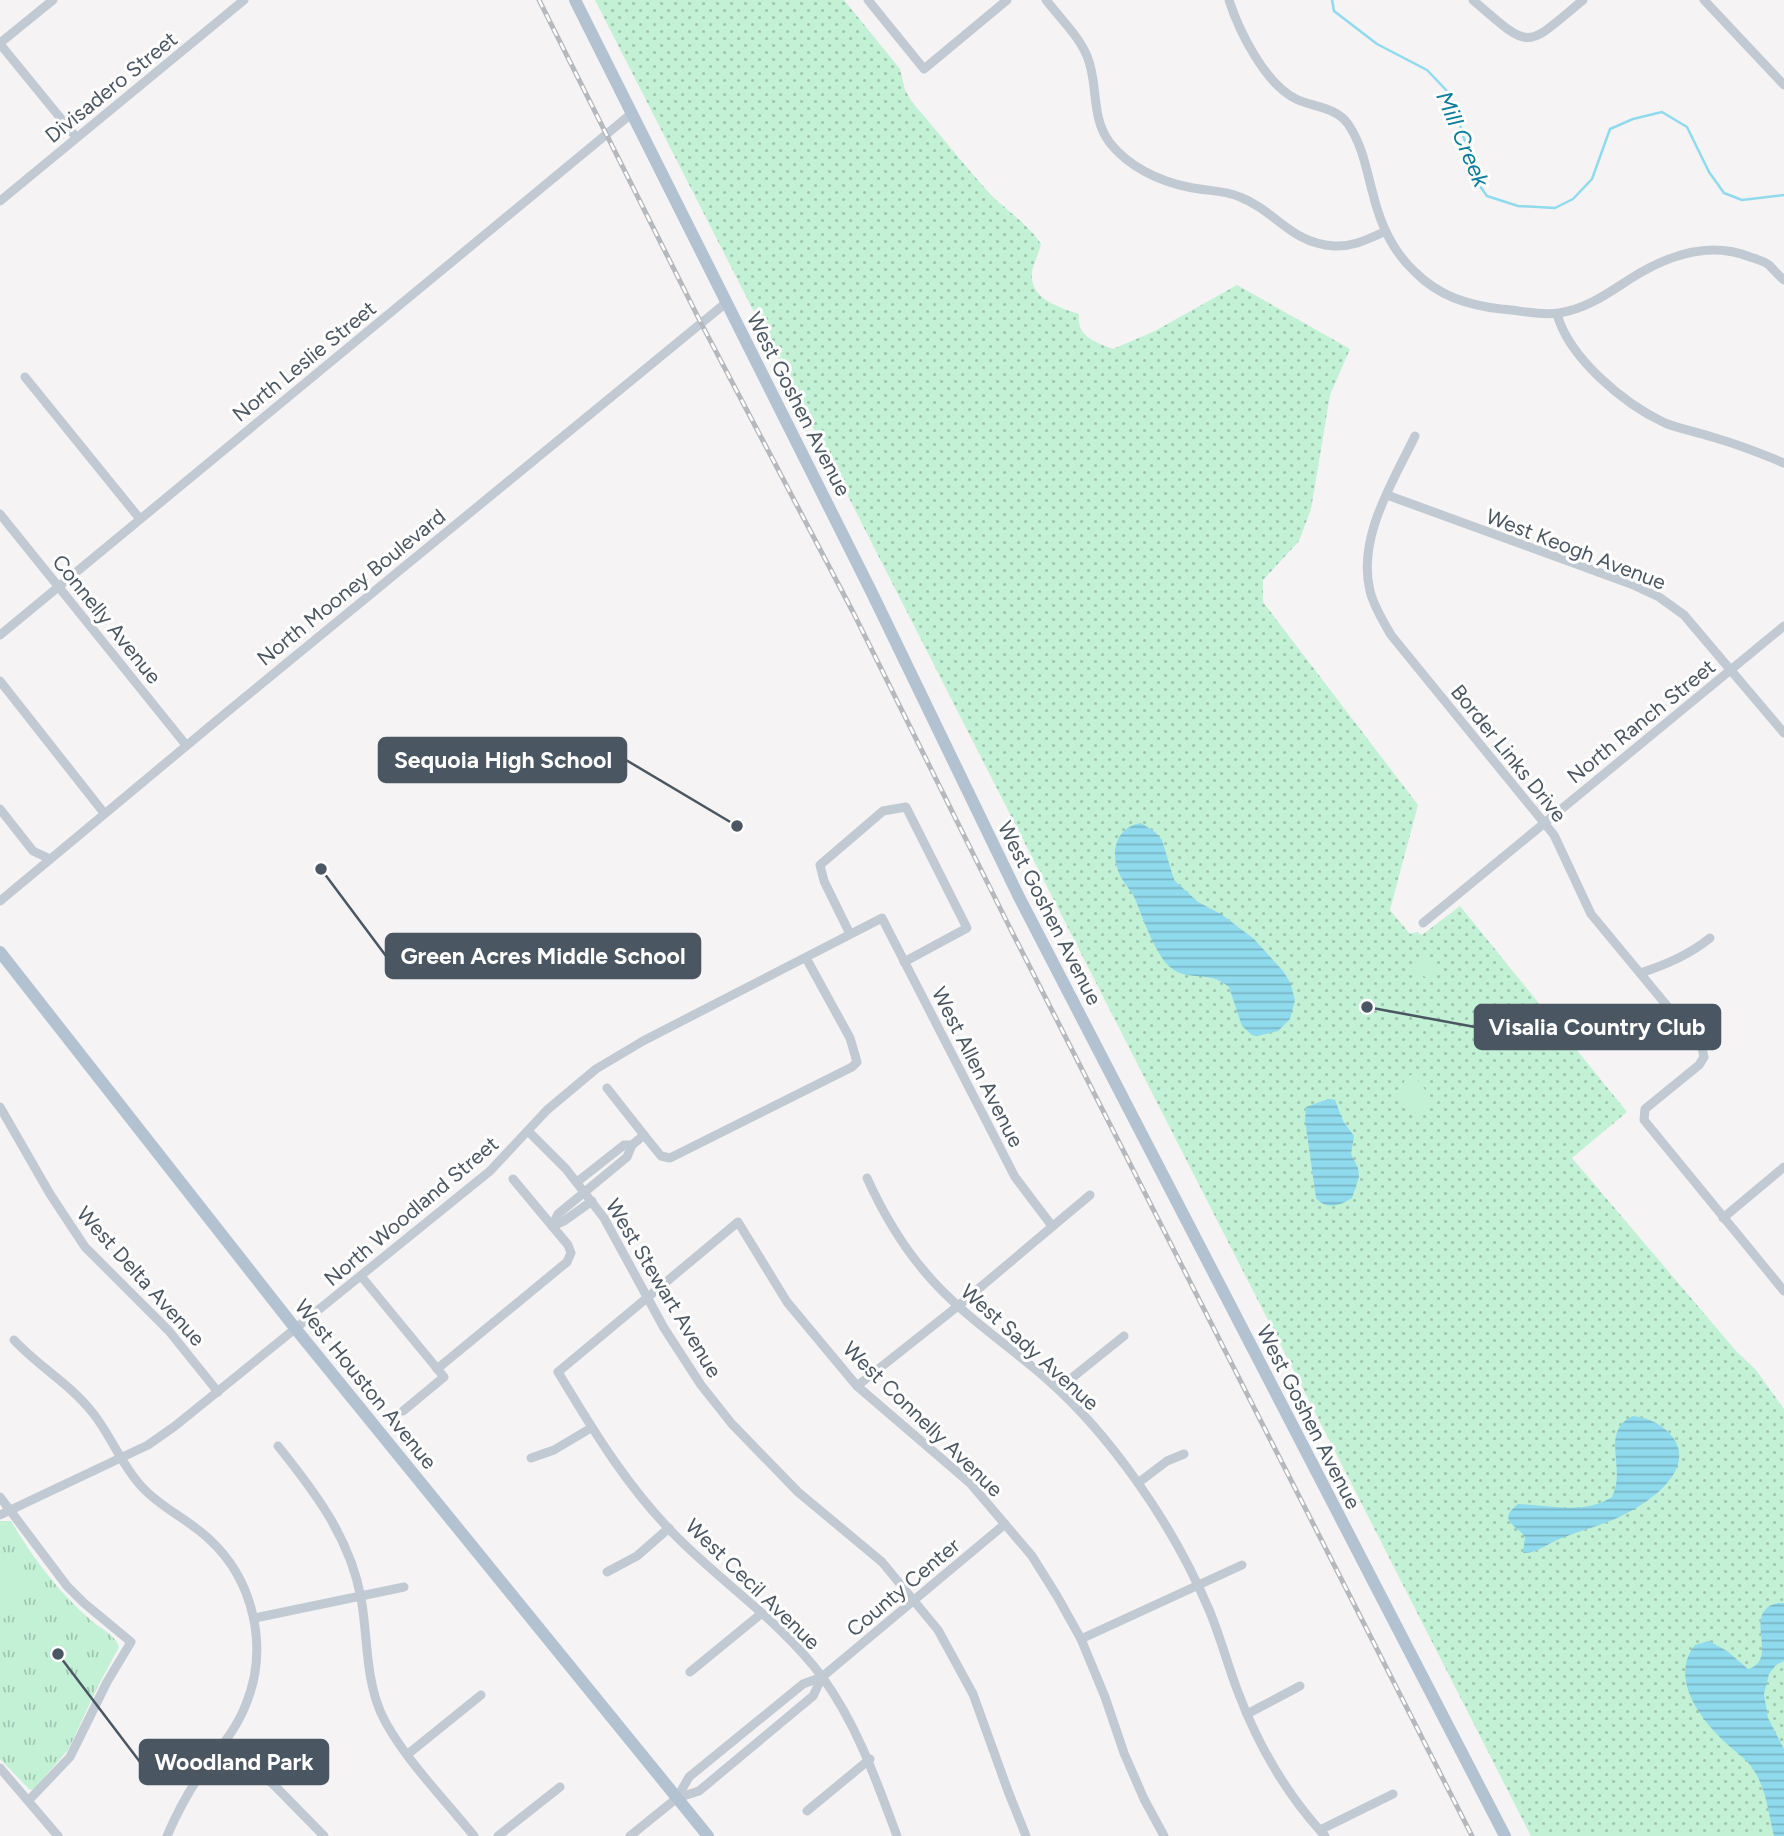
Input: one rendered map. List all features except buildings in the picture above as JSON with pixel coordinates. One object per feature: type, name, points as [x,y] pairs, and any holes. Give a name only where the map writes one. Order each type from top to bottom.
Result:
[{"type":"main road","name":"West Goshen Avenue","points":[[575,0],[871,591],[1018,895],[1505,1836]]},
{"type":"main road","name":"West Houston Avenue","points":[[0,952],[295,1328],[708,1836]]},
{"type":"street","points":[[53,0],[0,44],[76,138]]},
{"type":"street","name":"Divisadero Street","points":[[0,201],[244,0]]},
{"type":"street","points":[[868,0],[924,69],[1007,0]]},
{"type":"street","points":[[1046,0],[1076,37],[1087,56],[1101,127],[1110,142],[1128,161],[1149,174],[1187,187],[1238,196],[1256,204],[1293,234],[1311,241],[1333,246],[1355,245],[1384,232]]},
{"type":"street","points":[[1229,0],[1233,14],[1262,66],[1276,85],[1296,99],[1327,109],[1345,121],[1364,156],[1384,232],[1413,271],[1437,291],[1474,306],[1557,314],[1606,296],[1653,265],[1680,254],[1702,250],[1731,250],[1768,264],[1784,280]]},
{"type":"street","points":[[1473,0],[1512,34],[1524,39],[1541,34],[1583,0]]},
{"type":"street","points":[[1704,0],[1784,85]]},
{"type":"street","name":"North Leslie Street","points":[[0,635],[631,114]]},
{"type":"street","name":"North Mooney Boulevard","points":[[0,901],[727,302]]},
{"type":"street","points":[[1557,314],[1562,332],[1586,362],[1623,398],[1666,423],[1746,447],[1784,463]]},
{"type":"street","points":[[25,377],[140,519]]},
{"type":"street","name":"Border Links Drive","points":[[1415,436],[1387,495],[1370,540],[1370,590],[1379,614],[1391,635],[1554,835],[1591,914],[1702,1048],[1704,1058],[1699,1065],[1645,1109],[1644,1121],[1784,1291]]},
{"type":"street","name":"West Keogh Avenue","points":[[1387,495],[1631,584],[1659,597],[1684,615],[1784,733]]},
{"type":"street","name":"Connelly Avenue","points":[[0,514],[186,746]]},
{"type":"street","name":"North Ranch Street","points":[[1423,923],[1784,626]]},
{"type":"street","points":[[0,681],[104,813]]},
{"type":"street","points":[[850,934],[824,881],[820,865],[883,811],[906,807],[967,928],[904,962]]},
{"type":"street","points":[[0,809],[33,850],[50,859]]},
{"type":"street","name":"North Woodland Street","points":[[0,1515],[148,1445],[490,1171],[564,1094],[619,1054],[882,918]]},
{"type":"street","name":"West Allen Avenue","points":[[882,918],[1015,1177],[1052,1226]]},
{"type":"street","points":[[1640,973],[1675,960],[1710,938]]},
{"type":"street","points":[[607,1088],[661,1156],[670,1158],[852,1067],[857,1062],[850,1038],[806,958]]},
{"type":"street","name":"West Delta Avenue","points":[[0,1107],[50,1194],[85,1247],[169,1331],[218,1391]]},
{"type":"street","name":"West Stewart Avenue","points":[[528,1131],[592,1201],[617,1238],[664,1328],[693,1374],[746,1441],[797,1492],[882,1562],[939,1630],[973,1694],[1026,1836]]},
{"type":"street","points":[[568,1212],[585,1192],[627,1157],[632,1145],[644,1135]]},
{"type":"street","points":[[577,1182],[624,1145],[632,1145]]},
{"type":"street","points":[[1723,1218],[1784,1167]]},
{"type":"street","name":"West Sady Avenue","points":[[867,1178],[900,1238],[923,1271],[958,1306],[1058,1389],[1107,1442],[1138,1483],[1175,1541],[1198,1587],[1220,1638],[1247,1714],[1280,1777],[1323,1833]]},
{"type":"street","points":[[437,1369],[567,1262],[571,1253],[568,1245],[513,1179]]},
{"type":"street","points":[[857,1386],[958,1306],[1090,1195]]},
{"type":"street","points":[[552,1226],[558,1214],[592,1201]]},
{"type":"street","name":"West Connelly Avenue","points":[[648,1297],[738,1222],[787,1302],[857,1386],[970,1483],[1032,1556],[1081,1639],[1105,1696],[1124,1753],[1164,1836]]},
{"type":"street","points":[[360,1276],[444,1377],[403,1411]]},
{"type":"street","name":"West Cecil Avenue","points":[[648,1297],[558,1372],[617,1465],[669,1528],[799,1648],[822,1677],[844,1710],[870,1759],[897,1836]]},
{"type":"street","points":[[1058,1389],[1124,1336]]},
{"type":"street","points":[[14,1340],[90,1409],[110,1437],[120,1458],[151,1496],[191,1524],[221,1551],[240,1580],[254,1618],[257,1657],[246,1705],[187,1796],[167,1836]]},
{"type":"street","points":[[531,1458],[554,1450],[591,1427]]},
{"type":"street","points":[[278,1446],[318,1497],[340,1534],[353,1565],[361,1595],[376,1701],[389,1728],[474,1836]]},
{"type":"street","points":[[1138,1483],[1167,1461],[1184,1454]]},
{"type":"street","points":[[0,1497],[67,1586],[131,1642],[107,1682],[70,1757],[29,1800]]},
{"type":"street","name":"County Center","points":[[630,1836],[677,1798],[689,1777],[803,1684],[822,1677],[1005,1524]]},
{"type":"street","points":[[607,1572],[637,1556],[669,1528]]},
{"type":"street","points":[[1081,1639],[1242,1565]]},
{"type":"street","points":[[254,1618],[404,1587]]},
{"type":"street","points":[[690,1672],[762,1613]]},
{"type":"street","name":"County Center","points":[[677,1798],[699,1791],[813,1696],[822,1677]]},
{"type":"street","points":[[1247,1714],[1300,1686]]},
{"type":"street","points":[[408,1755],[481,1695]]},
{"type":"street","points":[[223,1744],[273,1784],[324,1836]]},
{"type":"street","points":[[807,1811],[870,1759]]},
{"type":"street","points":[[0,1768],[58,1836]]},
{"type":"street","points":[[498,1836],[560,1787]]},
{"type":"street","points":[[1323,1833],[1392,1794]]},
{"type":"green space","points":[[595,0],[844,0],[900,69],[905,90],[912,102],[990,194],[1036,237],[1041,244],[1032,272],[1035,289],[1047,300],[1079,314],[1081,328],[1088,338],[1113,349],[1155,331],[1237,285],[1350,349],[1330,395],[1311,509],[1299,541],[1263,580],[1263,602],[1418,805],[1390,910],[1410,934],[1417,932],[1422,935],[1460,906],[1627,1112],[1572,1158],[1736,1351],[1756,1370],[1784,1409],[1784,1836],[1531,1836]]},
{"type":"green space","points":[[1423,950],[1438,968],[1427,978],[1417,972],[1414,966]]},
{"type":"green space","points":[[1413,1074],[1433,1100],[1414,1115],[1401,1096],[1405,1078]]},
{"type":"green space","points":[[0,1521],[11,1521],[58,1588],[93,1622],[112,1636],[119,1647],[68,1750],[34,1789],[30,1790],[0,1759]]},
{"type":"green space","points":[[0,1563],[18,1580],[20,1599],[12,1614],[0,1620]]},
{"type":"water","points":[[1141,823],[1162,840],[1174,880],[1198,902],[1221,914],[1254,939],[1283,971],[1290,982],[1295,1000],[1290,1019],[1278,1031],[1252,1035],[1242,1026],[1229,987],[1214,979],[1177,972],[1160,955],[1134,897],[1116,865],[1115,849],[1121,835],[1133,825]]},
{"type":"water","points":[[1328,1099],[1335,1100],[1343,1121],[1354,1136],[1351,1154],[1359,1177],[1352,1198],[1333,1205],[1324,1204],[1316,1198],[1305,1120],[1306,1107]]},
{"type":"water","points":[[1633,1416],[1656,1423],[1674,1439],[1679,1451],[1678,1463],[1666,1484],[1644,1503],[1616,1519],[1557,1540],[1533,1552],[1523,1553],[1525,1537],[1508,1519],[1512,1510],[1518,1504],[1590,1506],[1612,1497],[1617,1474],[1617,1431]]},
{"type":"water","points":[[1784,1603],[1784,1661],[1776,1665],[1769,1674],[1764,1694],[1768,1718],[1784,1749],[1784,1836],[1774,1836],[1764,1793],[1753,1769],[1716,1733],[1698,1710],[1691,1697],[1685,1671],[1695,1645],[1709,1641],[1727,1651],[1748,1669],[1757,1664],[1761,1656],[1762,1615],[1767,1608]]},
{"type":"waterway","name":"Mill Creek","points":[[1332,0],[1334,11],[1377,44],[1427,70],[1447,91],[1477,182],[1487,196],[1518,206],[1555,208],[1573,199],[1592,179],[1610,129],[1633,119],[1662,112],[1687,127],[1709,172],[1724,193],[1742,200],[1784,195]]},
{"type":"railway","points":[[539,0],[701,323],[853,612],[1008,924],[1472,1836]]},
{"type":"place","name":"Sequoia High School","points":[[737,826]]},
{"type":"place","name":"Green Acres Middle School","points":[[321,869]]},
{"type":"place","name":"Visalia Country Club","points":[[1367,1007]]},
{"type":"place","name":"Woodland Park","points":[[58,1654]]}]
